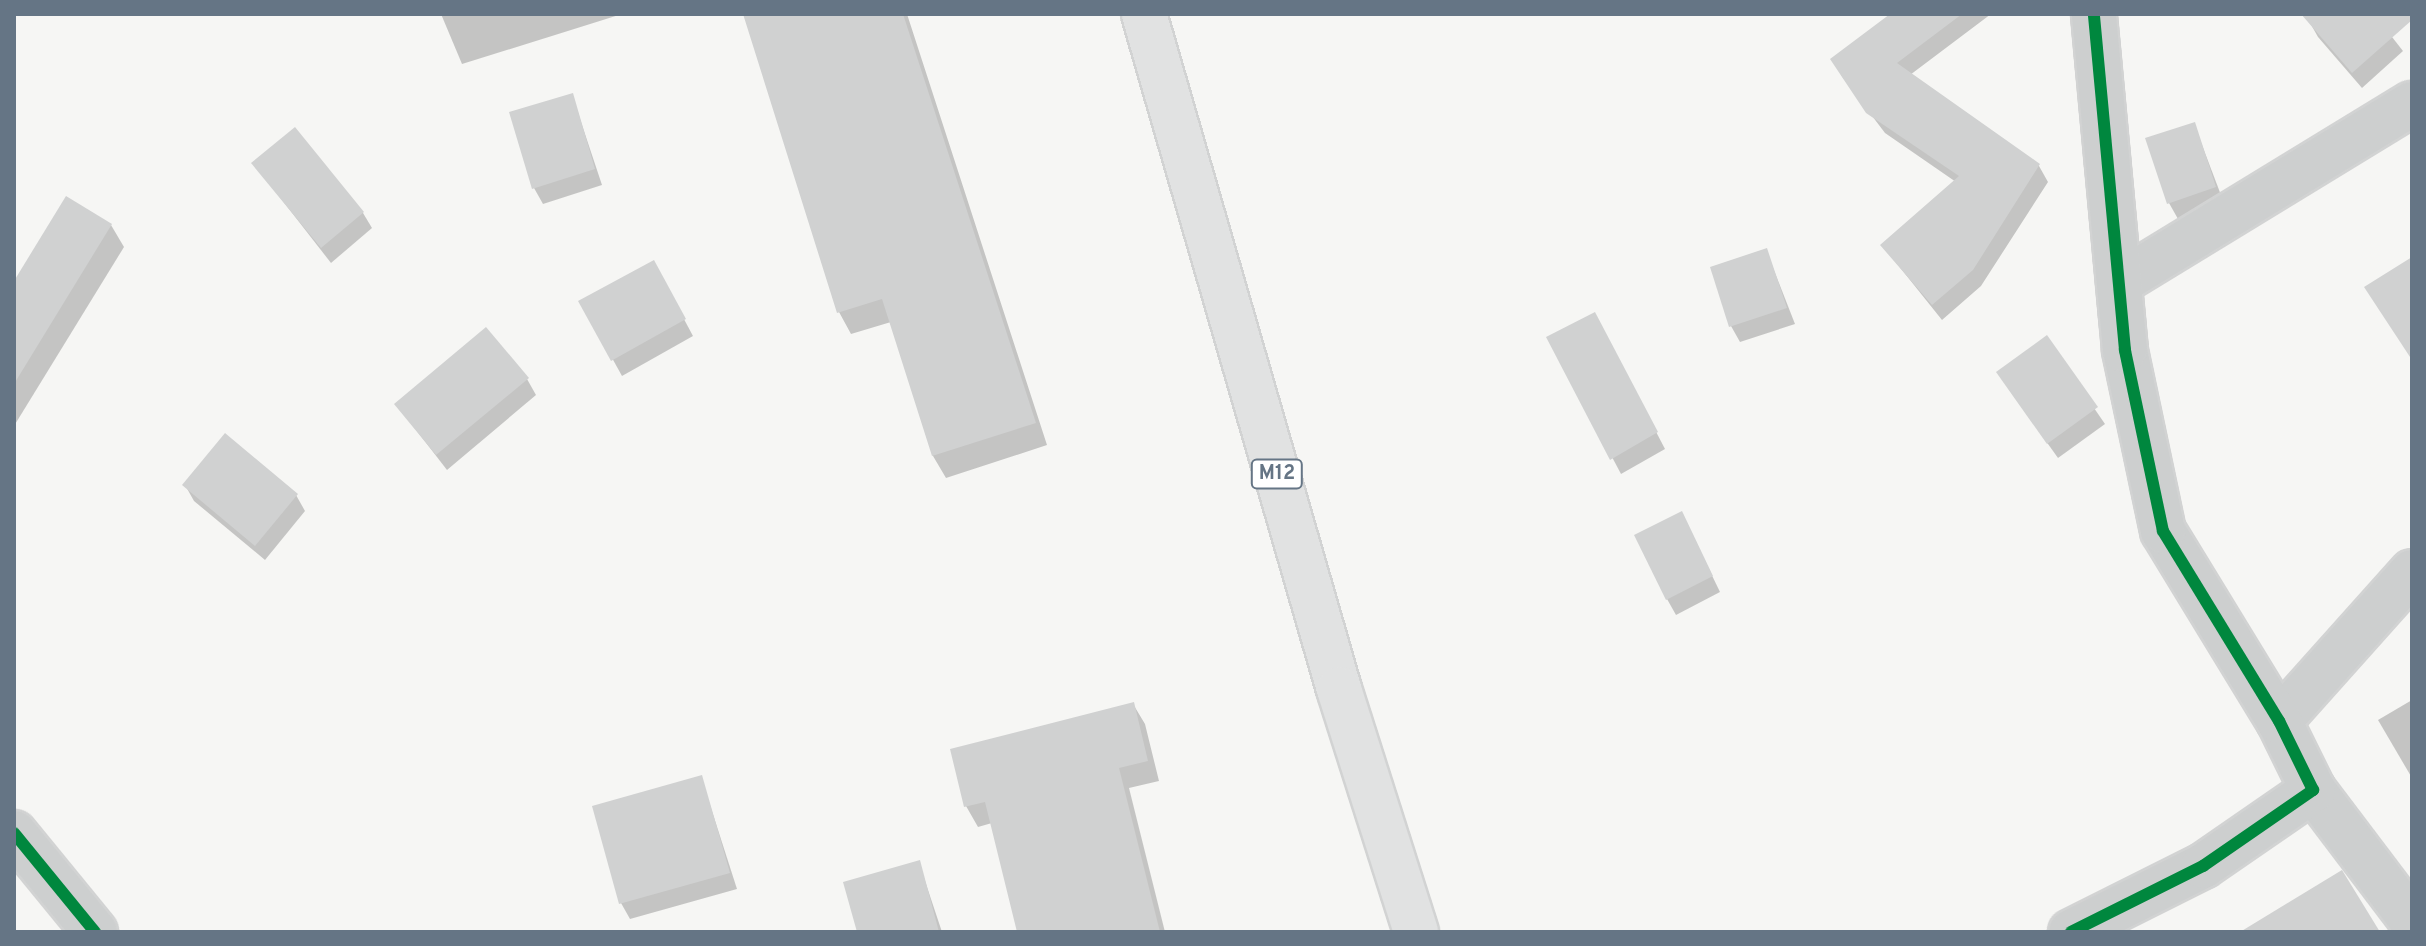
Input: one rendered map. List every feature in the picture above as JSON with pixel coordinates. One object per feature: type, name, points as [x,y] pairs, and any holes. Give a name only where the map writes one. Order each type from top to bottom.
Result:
[{"type":"highway","name":"M12","points":[[1144,14],[1339,689],[1416,932]]},
{"type":"street","points":[[2094,14],[2125,350],[2163,531],[2279,721],[2313,790],[2412,921]]},
{"type":"street","points":[[2120,282],[2412,104]]},
{"type":"street","points":[[2279,721],[2346,640],[2412,572]]},
{"type":"street","points":[[2071,932],[2203,866],[2313,790]]},
{"type":"street","points":[[14,833],[95,932]]},
{"type":"building","points":[[743,14],[903,14],[1036,423],[932,456],[882,299],[837,313]]},
{"type":"building","points":[[1890,14],[1962,14],[1897,63],[2040,164],[1973,270],[1932,305],[1880,245],[1959,176],[1866,113],[1830,59]]},
{"type":"building","points":[[2301,14],[2412,14],[2412,20],[2352,73]]},
{"type":"building","points":[[573,93],[595,169],[532,189],[509,112]]},
{"type":"building","points":[[2195,122],[2216,187],[2167,204],[2145,138]]},
{"type":"building","points":[[295,127],[364,212],[321,248],[251,163]]},
{"type":"building","points":[[66,196],[112,224],[14,384],[14,281]]},
{"type":"building","points":[[1767,248],[1787,308],[1729,327],[1710,267]]},
{"type":"building","points":[[2412,257],[2412,360],[2364,287]]},
{"type":"building","points":[[654,260],[686,319],[611,361],[578,301]]},
{"type":"building","points":[[1595,312],[1658,432],[1610,460],[1546,337]]},
{"type":"building","points":[[486,327],[529,378],[436,455],[394,404]]},
{"type":"building","points":[[2047,335],[2098,407],[2047,444],[1996,372]]},
{"type":"building","points":[[225,433],[298,494],[255,546],[182,485]]},
{"type":"building","points":[[1682,511],[1713,576],[1666,600],[1634,535]]},
{"type":"building","points":[[1134,702],[1148,761],[1119,768],[1160,932],[1017,932],[985,802],[964,807],[950,749]]},
{"type":"building","points":[[702,775],[730,873],[619,904],[592,806]]},
{"type":"building","points":[[920,860],[939,932],[857,932],[843,882]]},
{"type":"building","points":[[2342,870],[2380,932],[2240,932]]},
{"type":"cycle path","points":[[2071,932],[2203,866],[2313,790],[2279,721],[2163,531],[2125,350],[2094,14]]},
{"type":"cycle path","points":[[14,833],[95,932]]}]
